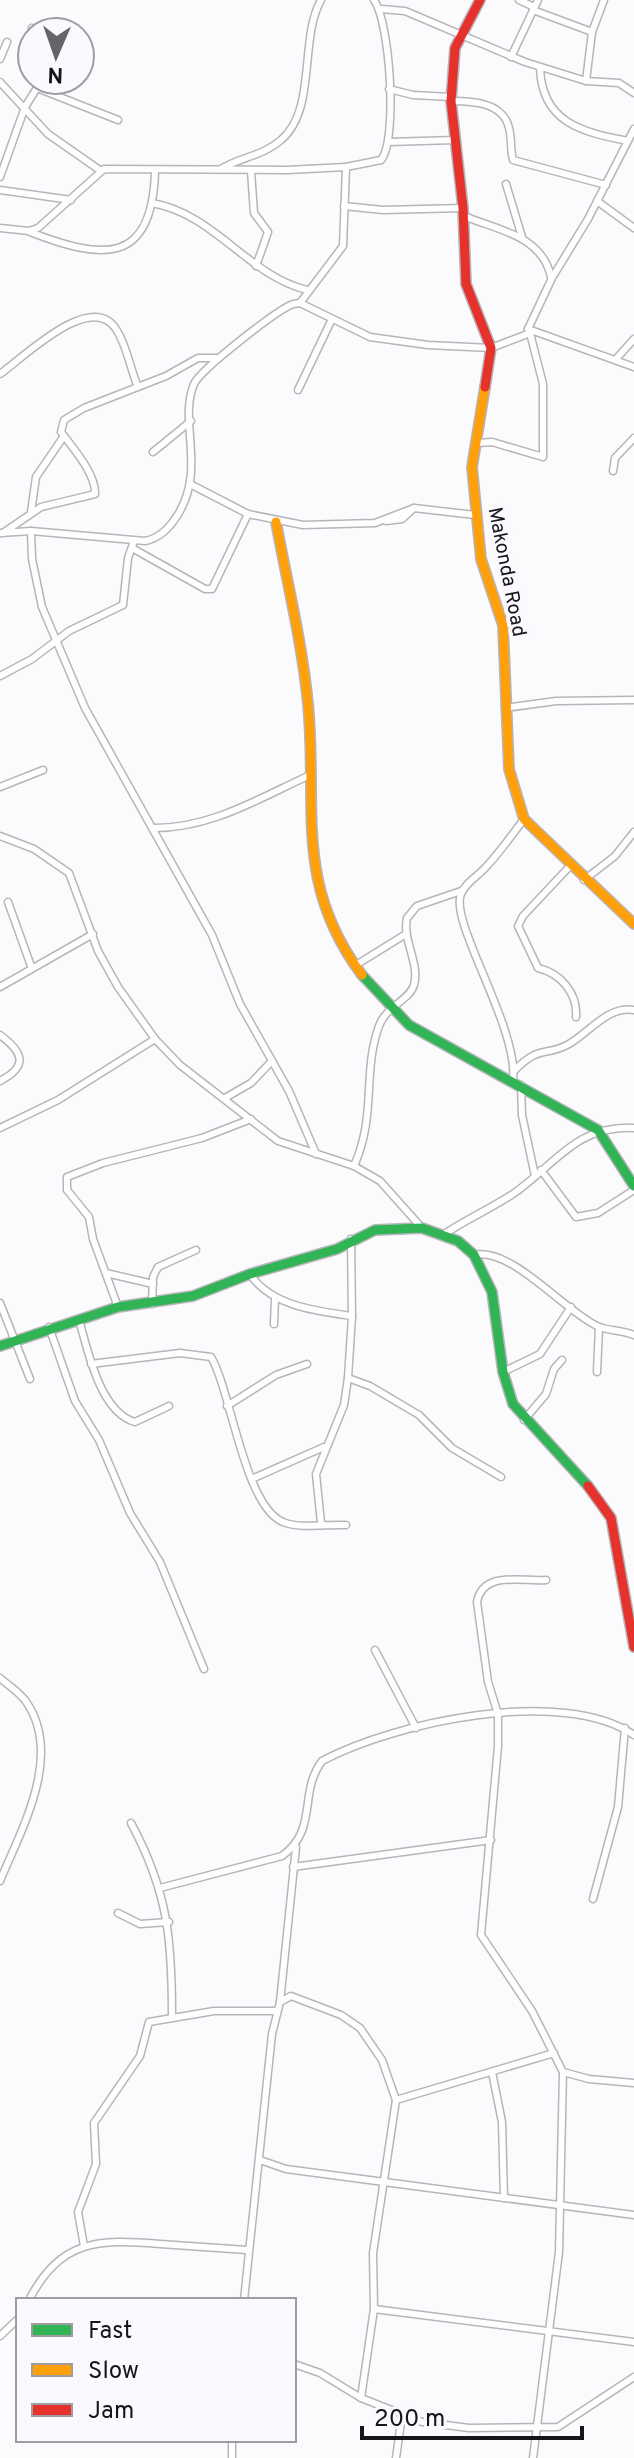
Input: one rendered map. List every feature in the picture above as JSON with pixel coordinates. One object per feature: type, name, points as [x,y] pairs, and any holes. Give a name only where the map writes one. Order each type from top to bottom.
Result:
[{"type":"street","points":[[218,171],[261,154],[282,139],[296,123],[312,22],[321,0]]},
{"type":"street","points":[[0,82],[48,134],[101,171],[251,171],[346,167],[381,160],[388,142],[388,45],[381,9],[374,0]]},
{"type":"street","name":"Makonda Road","points":[[480,0],[453,58],[451,99],[464,212],[466,284],[491,348],[472,467],[475,515],[487,582],[503,625],[509,769],[524,819],[584,880],[634,924]]},
{"type":"street","points":[[519,0],[592,32]]},
{"type":"street","points":[[586,81],[592,32],[604,0]]},
{"type":"street","points":[[511,57],[535,5]]},
{"type":"street","points":[[381,9],[405,11],[460,38],[540,68],[586,81],[619,83],[634,93]]},
{"type":"street","points":[[0,59],[7,42]]},
{"type":"street","points":[[540,68],[542,86],[556,115],[604,137],[628,141]]},
{"type":"street","points":[[389,89],[489,105],[509,125],[513,160],[606,185]]},
{"type":"street","points":[[0,177],[25,107],[32,96]]},
{"type":"street","points":[[57,96],[118,120]]},
{"type":"street","points":[[478,443],[492,442],[543,457],[544,392],[529,331],[552,278],[606,185],[634,129]]},
{"type":"street","points":[[388,142],[455,140]]},
{"type":"street","points":[[300,303],[343,246],[346,167]]},
{"type":"street","points":[[29,231],[71,200],[101,171]]},
{"type":"street","points":[[251,171],[254,213],[268,232],[256,266]]},
{"type":"street","points":[[0,228],[29,231],[83,251],[111,251],[127,247],[141,234],[152,203],[155,172]]},
{"type":"street","points":[[506,184],[522,237],[545,263],[552,278]]},
{"type":"street","points":[[0,190],[71,200]]},
{"type":"street","points":[[597,201],[634,228]]},
{"type":"street","points":[[152,203],[189,216],[213,229],[256,266],[281,282],[307,290]]},
{"type":"street","points":[[344,206],[464,212],[522,237]]},
{"type":"street","points":[[1,533],[31,531],[133,544],[154,539],[165,531],[182,507],[190,484],[193,387],[216,358],[243,342],[285,307],[300,303],[370,337],[442,347],[491,348],[529,331],[634,367]]},
{"type":"street","points":[[0,374],[72,319],[90,318],[111,323],[115,328],[138,387]]},
{"type":"street","points":[[298,390],[332,319]]},
{"type":"street","points":[[616,359],[634,339]]},
{"type":"street","points":[[1,533],[31,512],[95,494],[88,474],[61,426],[75,412],[138,387],[198,358],[216,358]]},
{"type":"street","points":[[153,452],[191,421]]},
{"type":"street","points":[[31,512],[36,477],[64,436]]},
{"type":"street","points":[[613,471],[615,458],[634,438]]},
{"type":"street","points":[[190,484],[248,514],[276,522],[321,525],[395,522],[414,508],[475,515]]},
{"type":"street","points":[[133,544],[205,589],[212,589],[248,514]]},
{"type":"street","points":[[276,522],[308,706],[310,843],[329,918],[356,965],[388,1008],[409,1025],[516,1078],[598,1130],[634,1188],[598,1213],[576,1217],[538,1173],[522,1115],[516,1078],[511,1044],[459,911],[461,891]]},
{"type":"street","points":[[31,531],[36,588],[85,708],[212,935],[240,1004],[272,1061],[316,1154]]},
{"type":"street","points":[[0,676],[93,618],[123,605],[133,544]]},
{"type":"street","points":[[505,708],[556,701],[634,700]]},
{"type":"street","points":[[0,787],[43,770]]},
{"type":"street","points":[[152,828],[188,826],[213,819],[308,776]]},
{"type":"street","points":[[354,1166],[369,1122],[374,1042],[388,1008],[413,989],[413,960],[406,934],[407,918],[417,906],[461,891],[524,819]]},
{"type":"street","points":[[584,880],[615,856],[634,832]]},
{"type":"street","points":[[0,836],[34,849],[69,873],[118,987],[155,1039],[180,1065],[278,1141],[354,1166],[397,1196],[422,1228]]},
{"type":"street","points":[[570,866],[518,926],[538,968],[563,980],[576,1009],[576,1017]]},
{"type":"street","points":[[8,902],[31,966]]},
{"type":"street","points":[[0,987],[31,966],[93,934]]},
{"type":"street","points":[[356,965],[406,934]]},
{"type":"street","points":[[516,1078],[533,1054],[573,1042],[610,1013],[634,1010]]},
{"type":"street","points":[[0,1035],[16,1050],[19,1063],[14,1074],[0,1081]]},
{"type":"street","points":[[0,1128],[58,1100],[155,1039]]},
{"type":"street","points":[[225,1098],[251,1083],[272,1061]]},
{"type":"street","points":[[118,1307],[89,1217],[67,1190],[67,1177],[103,1163],[202,1138],[251,1119]]},
{"type":"street","points":[[443,1235],[508,1197],[598,1130],[634,1128]]},
{"type":"street","points":[[0,1346],[49,1327],[118,1307],[193,1296],[250,1274],[337,1249],[351,1239],[388,1228],[422,1228],[458,1241],[474,1255],[492,1292],[503,1372],[513,1404],[524,1420],[574,1470],[611,1518],[630,1602],[634,1647]]},
{"type":"street","points":[[321,1523],[316,1474],[324,1447],[344,1405],[348,1378],[352,1316],[351,1239]]},
{"type":"street","points":[[152,1304],[155,1271],[163,1263],[196,1250]]},
{"type":"street","points":[[474,1255],[493,1255],[599,1327],[634,1335]]},
{"type":"street","points":[[106,1273],[153,1284]]},
{"type":"street","points":[[250,1274],[259,1288],[275,1299],[352,1316]]},
{"type":"street","points":[[274,1324],[275,1299]]},
{"type":"street","points":[[0,1303],[12,1340],[30,1379]]},
{"type":"street","points":[[503,1372],[540,1354],[571,1307]]},
{"type":"street","points":[[79,1320],[91,1364],[104,1394],[132,1422],[169,1406]]},
{"type":"street","points":[[49,1327],[75,1401],[99,1440],[130,1513],[160,1562],[204,1669]]},
{"type":"street","points":[[597,1372],[599,1327]]},
{"type":"street","points":[[91,1364],[180,1353],[208,1355],[214,1363],[254,1478],[276,1518],[286,1523],[346,1525]]},
{"type":"street","points":[[524,1420],[546,1394],[554,1369],[562,1360]]},
{"type":"street","points":[[227,1406],[276,1375],[307,1364]]},
{"type":"street","points":[[348,1378],[370,1386],[419,1415],[452,1448],[501,1477]]},
{"type":"street","points":[[254,1478],[324,1447]]},
{"type":"street","points":[[533,2458],[551,2332],[561,2205],[563,2072],[516,1983],[481,1935],[491,1840],[498,1714],[487,1671],[477,1602],[479,1590],[486,1583],[546,1580]]},
{"type":"street","points":[[375,1650],[416,1728]]},
{"type":"street","points":[[0,1678],[25,1699],[34,1714],[41,1759],[30,1804],[0,1881]]},
{"type":"street","points":[[244,2298],[247,2250],[260,2160],[262,2104],[280,2002],[293,1867],[296,1846],[303,1833],[314,1771],[322,1761],[340,1751],[416,1728],[498,1714],[570,1711],[625,1728],[634,1735]]},
{"type":"street","points":[[593,1899],[618,1807],[625,1728]]},
{"type":"street","points":[[131,1823],[160,1888],[169,1922],[172,2016]]},
{"type":"street","points":[[293,1867],[491,1840]]},
{"type":"street","points":[[160,1888],[282,1856],[296,1846]]},
{"type":"street","points":[[118,1913],[140,1924],[169,1922]]},
{"type":"street","points":[[280,2002],[291,1996],[300,1998],[341,2015],[360,2028],[382,2060],[396,2100],[373,2253],[374,2309],[361,2398]]},
{"type":"street","points":[[84,2246],[78,2212],[96,2164],[93,2132],[97,2115],[140,2056],[149,2022],[214,2011],[277,2011]]},
{"type":"street","points":[[396,2100],[554,2053]]},
{"type":"street","points":[[492,2072],[502,2122],[504,2198]]},
{"type":"street","points":[[563,2072],[589,2079],[634,2083]]},
{"type":"street","points":[[260,2160],[286,2169],[634,2215]]},
{"type":"street","points":[[30,2298],[52,2265],[84,2246],[116,2240],[247,2250]]},
{"type":"street","points":[[374,2309],[634,2342]]},
{"type":"street","points":[[0,2335],[16,2321]]},
{"type":"street","points":[[296,2365],[320,2373],[361,2398],[440,2427],[538,2429],[566,2423],[634,2377]]},
{"type":"street","points":[[396,2458],[402,2415]]},
{"type":"traffic: fast","points":[[362,975],[409,1025],[598,1130],[634,1186]]},
{"type":"traffic: fast","points":[[0,1346],[118,1307],[193,1296],[250,1274],[337,1249],[375,1230],[422,1228],[458,1241],[474,1255],[492,1292],[503,1372],[513,1404],[588,1486]]},
{"type":"traffic: slow","points":[[485,387],[472,467],[481,559],[503,625],[509,769],[524,819],[634,924]]},
{"type":"traffic: slow","points":[[276,522],[308,704],[311,811],[317,876],[340,941],[362,975]]},
{"type":"traffic: jam","points":[[480,0],[455,48],[451,101],[463,208],[466,284],[491,348],[485,387]]},
{"type":"traffic: jam","points":[[588,1486],[611,1518],[634,1647]]}]
